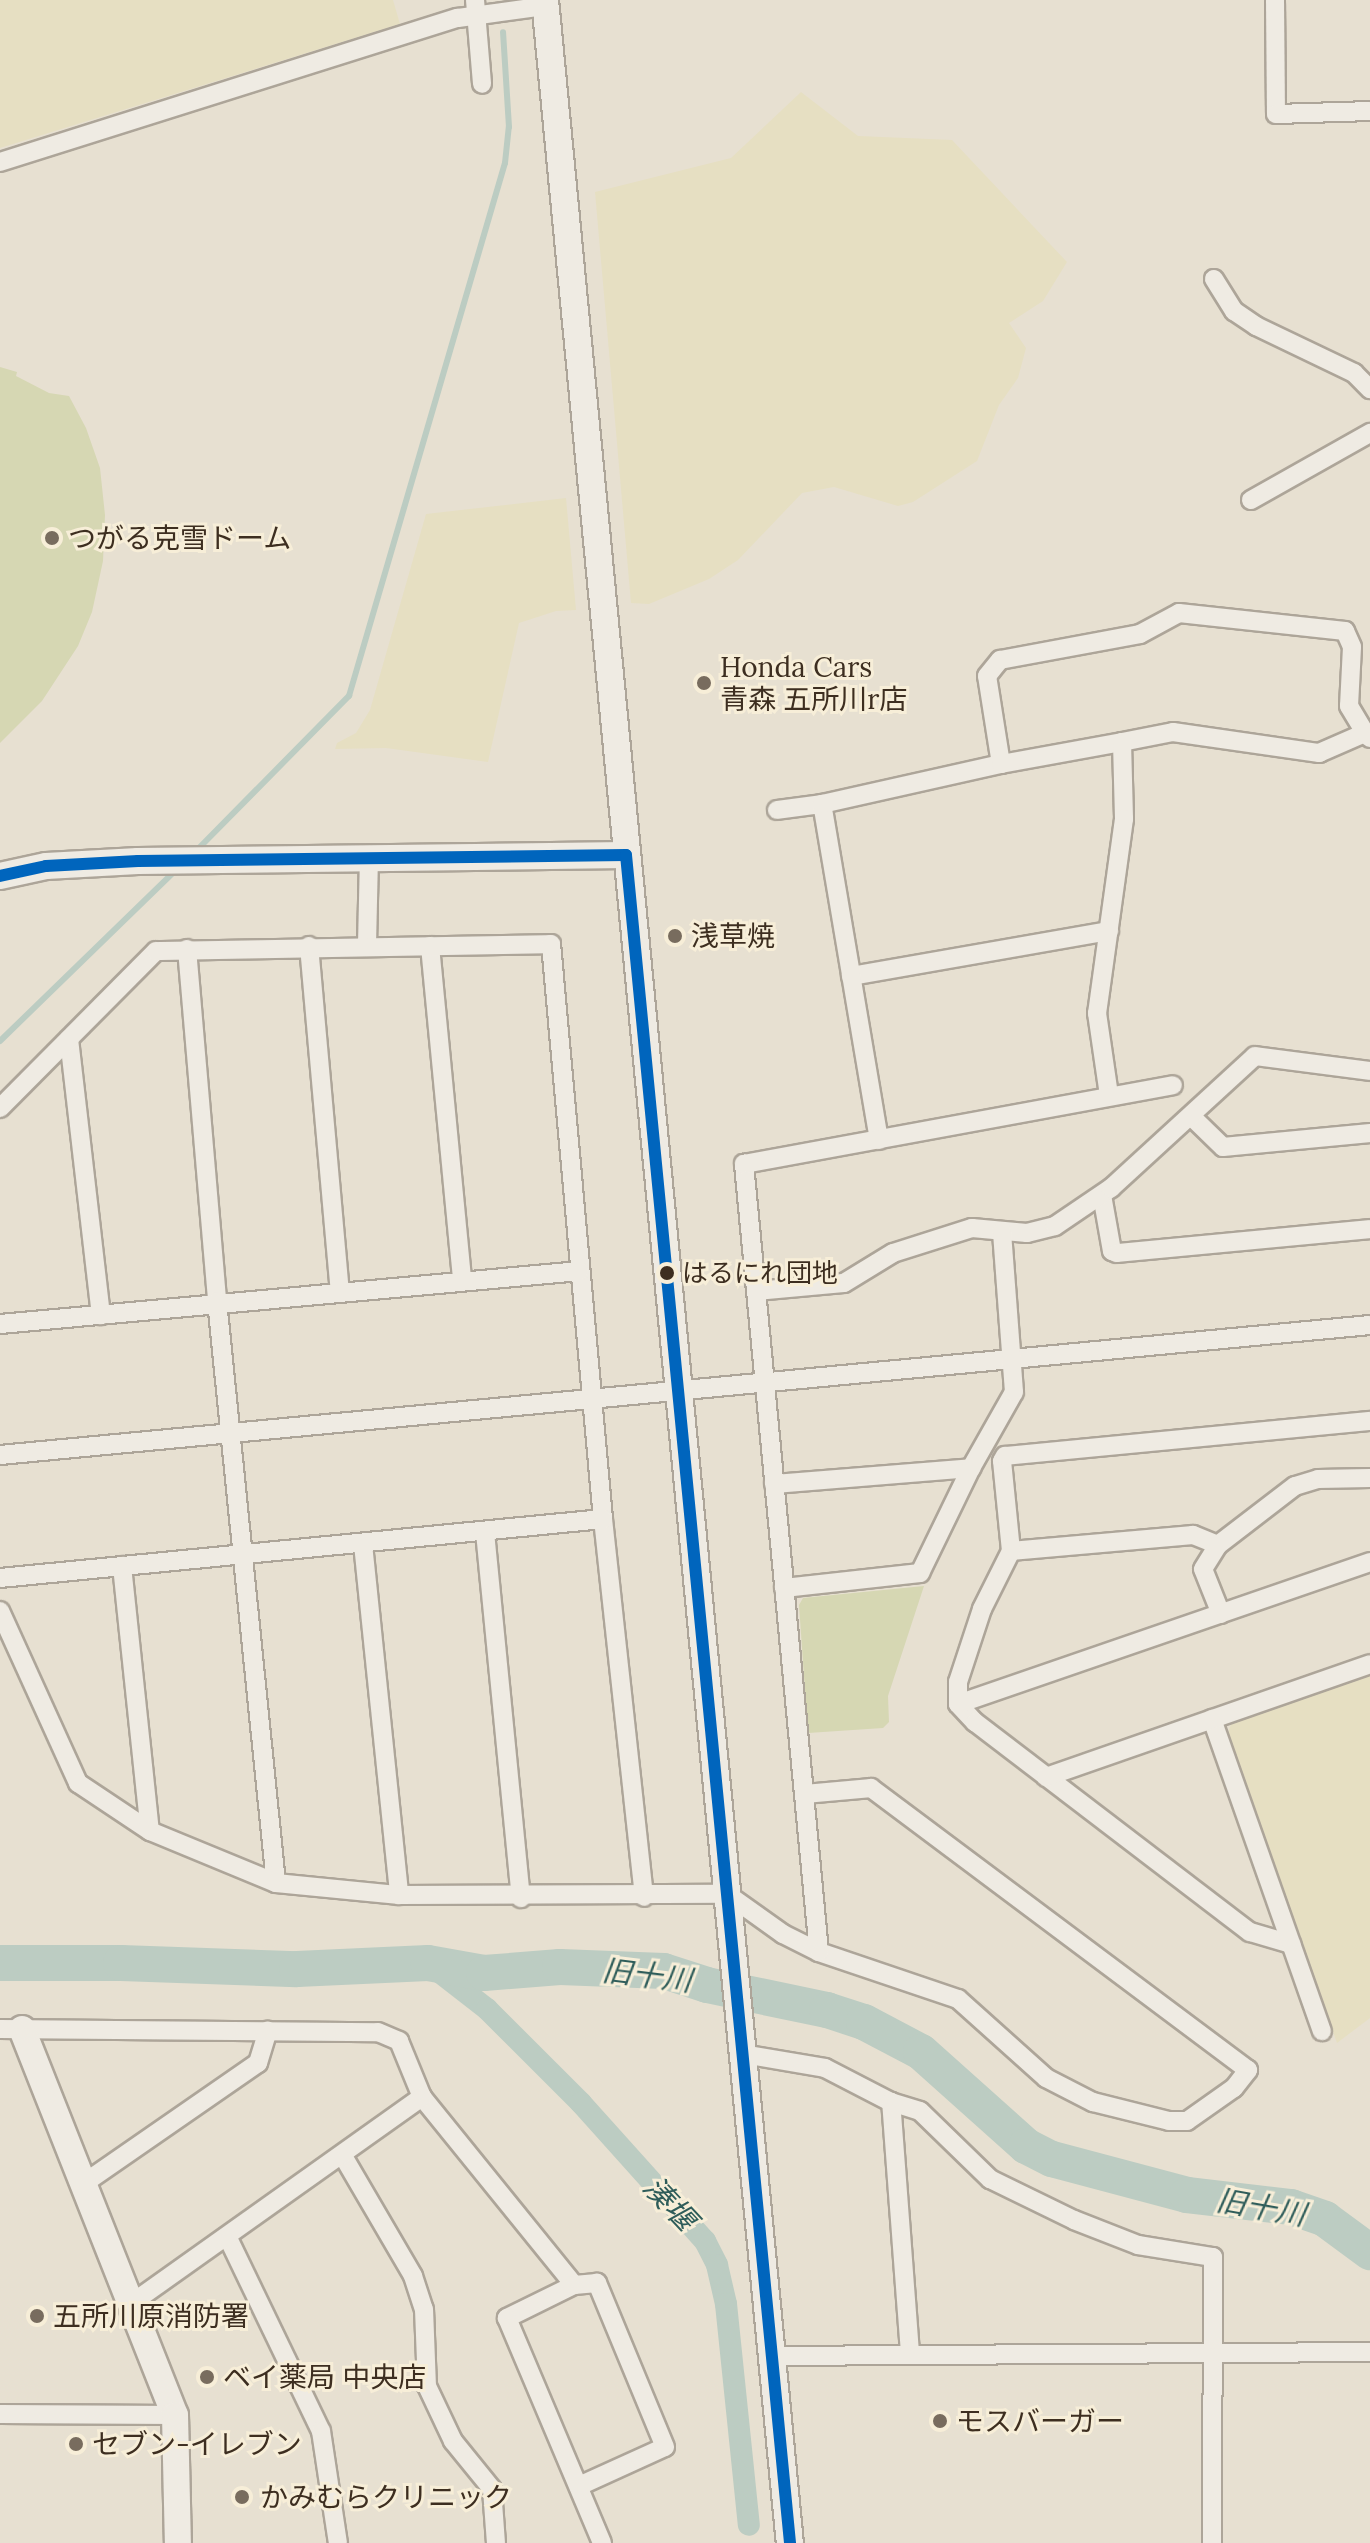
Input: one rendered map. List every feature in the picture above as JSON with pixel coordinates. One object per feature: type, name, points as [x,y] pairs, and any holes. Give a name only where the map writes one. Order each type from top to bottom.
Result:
[{"type":"street","points":[[1275,0],[1276,114],[1370,111]]},
{"type":"street","points":[[0,162],[476,7],[546,3],[790,2543]]},
{"type":"street","points":[[476,7],[482,84]]},
{"type":"street","points":[[1214,279],[1234,311],[1256,326],[1354,373],[1370,389]]},
{"type":"street","points":[[1251,500],[1370,433]]},
{"type":"street","points":[[777,810],[822,804],[1001,764],[1173,732],[1319,753],[1367,736],[1349,706],[1352,647],[1345,631],[1179,613],[1140,634],[1000,660],[987,676],[1001,764]]},
{"type":"street","points":[[1109,1095],[1097,1013],[1124,819],[1122,742]]},
{"type":"street","points":[[822,804],[879,1140]]},
{"type":"street","points":[[0,876],[46,866],[138,861],[626,855]]},
{"type":"street","points":[[367,945],[369,858]]},
{"type":"street","points":[[851,976],[1109,931]]},
{"type":"street","points":[[0,1108],[156,951],[551,944],[603,1519],[644,1897]]},
{"type":"street","points":[[309,946],[340,1292]]},
{"type":"street","points":[[430,946],[462,1279]]},
{"type":"street","points":[[187,949],[229,1433],[276,1883]]},
{"type":"street","points":[[69,1039],[101,1315]]},
{"type":"street","points":[[756,1291],[844,1283],[885,1257],[913,1245],[972,1228],[1027,1233],[1055,1226],[1102,1195],[1192,1117],[1255,1056],[1370,1071]]},
{"type":"street","points":[[819,1952],[744,1164],[1173,1085]]},
{"type":"street","points":[[1192,1117],[1223,1147],[1370,1133]]},
{"type":"street","points":[[1102,1195],[1112,1251],[1117,1253],[1370,1229]]},
{"type":"street","points":[[784,1588],[920,1573],[971,1468],[1014,1392],[1002,1231]]},
{"type":"street","points":[[0,1324],[217,1301],[580,1271]]},
{"type":"street","points":[[0,1455],[1370,1325]]},
{"type":"street","points":[[1291,1944],[1250,1932],[975,1722],[958,1704],[958,1682],[982,1609],[1011,1551],[1002,1461],[1005,1456],[1370,1421]]},
{"type":"street","points":[[774,1484],[971,1468]]},
{"type":"street","points":[[1221,1614],[1203,1569],[1218,1545],[1295,1486],[1318,1479],[1370,1478]]},
{"type":"street","points":[[0,1578],[603,1519]]},
{"type":"street","points":[[485,1532],[521,1898]]},
{"type":"street","points":[[1011,1551],[1193,1535],[1218,1545]]},
{"type":"street","points":[[363,1544],[399,1895]]},
{"type":"street","points":[[958,1704],[1370,1562]]},
{"type":"street","points":[[122,1566],[150,1831]]},
{"type":"street","points":[[0,1611],[78,1783],[150,1831],[276,1883],[399,1895],[521,1898],[727,1894],[783,1934],[819,1952],[958,1999],[1046,2078],[1093,2102],[1169,2121],[1187,2121],[1234,2088],[1248,2070],[871,1788],[805,1794]]},
{"type":"street","points":[[1046,1777],[1370,1664]]},
{"type":"street","points":[[1212,1719],[1322,2031]]},
{"type":"street","points":[[178,2543],[175,2415],[83,2184],[11,2029],[378,2032],[399,2041],[422,2097],[574,2285]]},
{"type":"street","points":[[83,2184],[258,2063],[268,2031]]},
{"type":"street","points":[[742,2043],[825,2068],[891,2102],[920,2111],[990,2179],[1074,2220],[1138,2245],[1213,2257],[1212,2543]]},
{"type":"street","points":[[132,2303],[228,2238],[422,2097]]},
{"type":"street","points":[[891,2102],[910,2353]]},
{"type":"street","points":[[343,2156],[413,2276],[424,2309],[427,2386],[453,2441],[492,2489],[496,2543]]},
{"type":"street","points":[[228,2238],[321,2431],[338,2543]]},
{"type":"street","points":[[579,2486],[665,2447],[597,2283],[574,2285],[507,2318],[602,2543]]},
{"type":"street","points":[[772,2356],[1370,2352]]},
{"type":"street","points":[[0,2414],[175,2415]]},
{"type":"shaded area","points":[[0,0],[393,0],[400,24],[0,148]]},
{"type":"shaded area","points":[[801,92],[858,136],[952,140],[1067,262],[1043,301],[1009,323],[1026,348],[1018,378],[999,405],[977,461],[913,502],[898,506],[834,487],[802,493],[738,560],[709,579],[649,604],[631,603],[595,192],[731,158]]},
{"type":"shaded area","points":[[566,498],[576,610],[556,611],[519,623],[488,762],[386,748],[335,749],[337,743],[356,733],[370,710],[426,514]]},
{"type":"shaded area","points":[[1370,1674],[1370,2018],[1337,2043],[1228,1733],[1232,1721]]},
{"type":"green space","name":"つがる克雪ドーム","points":[[0,367],[17,372],[16,376],[49,393],[69,396],[86,428],[100,468],[105,515],[103,561],[92,612],[78,646],[42,701],[0,743]]},
{"type":"green space","points":[[924,1586],[888,1696],[889,1722],[883,1728],[808,1733],[799,1605],[803,1598]]},
{"type":"waterway","points":[[194,853],[349,696],[505,163],[509,127],[503,32]]},
{"type":"waterway","points":[[0,1041],[177,869]]},
{"type":"waterway","name":"旧十川","points":[[0,1963],[121,1963],[297,1969],[428,1963],[484,1973],[560,1967],[664,1971],[707,1985],[827,2010],[864,2022],[921,2052],[1026,2146],[1052,2159],[1187,2195],[1291,2207],[1325,2219],[1370,2252]]},
{"type":"waterway","name":"湊堰","points":[[428,1963],[487,2009],[581,2103],[705,2241],[717,2265],[726,2304],[749,2525]]},
{"type":"transit line","points":[[0,876],[46,866],[138,861],[626,855],[790,2543]]},
{"type":"place","name":"つがる克雪ドーム","points":[[52,538]]},
{"type":"place","name":"Honda Cars 青森 五所川r店","points":[[704,683]]},
{"type":"place","name":"浅草焼","points":[[675,936]]},
{"type":"place","name":"はるにれ団地","points":[[667,1273]]},
{"type":"place","name":"五所川原消防署","points":[[37,2316]]},
{"type":"place","name":"ベイ薬局 中央店","points":[[207,2377]]},
{"type":"place","name":"モスバーガー","points":[[940,2421]]},
{"type":"place","name":"セブン-イレブン","points":[[76,2444]]},
{"type":"place","name":"かみむらクリニック","points":[[242,2497]]}]
